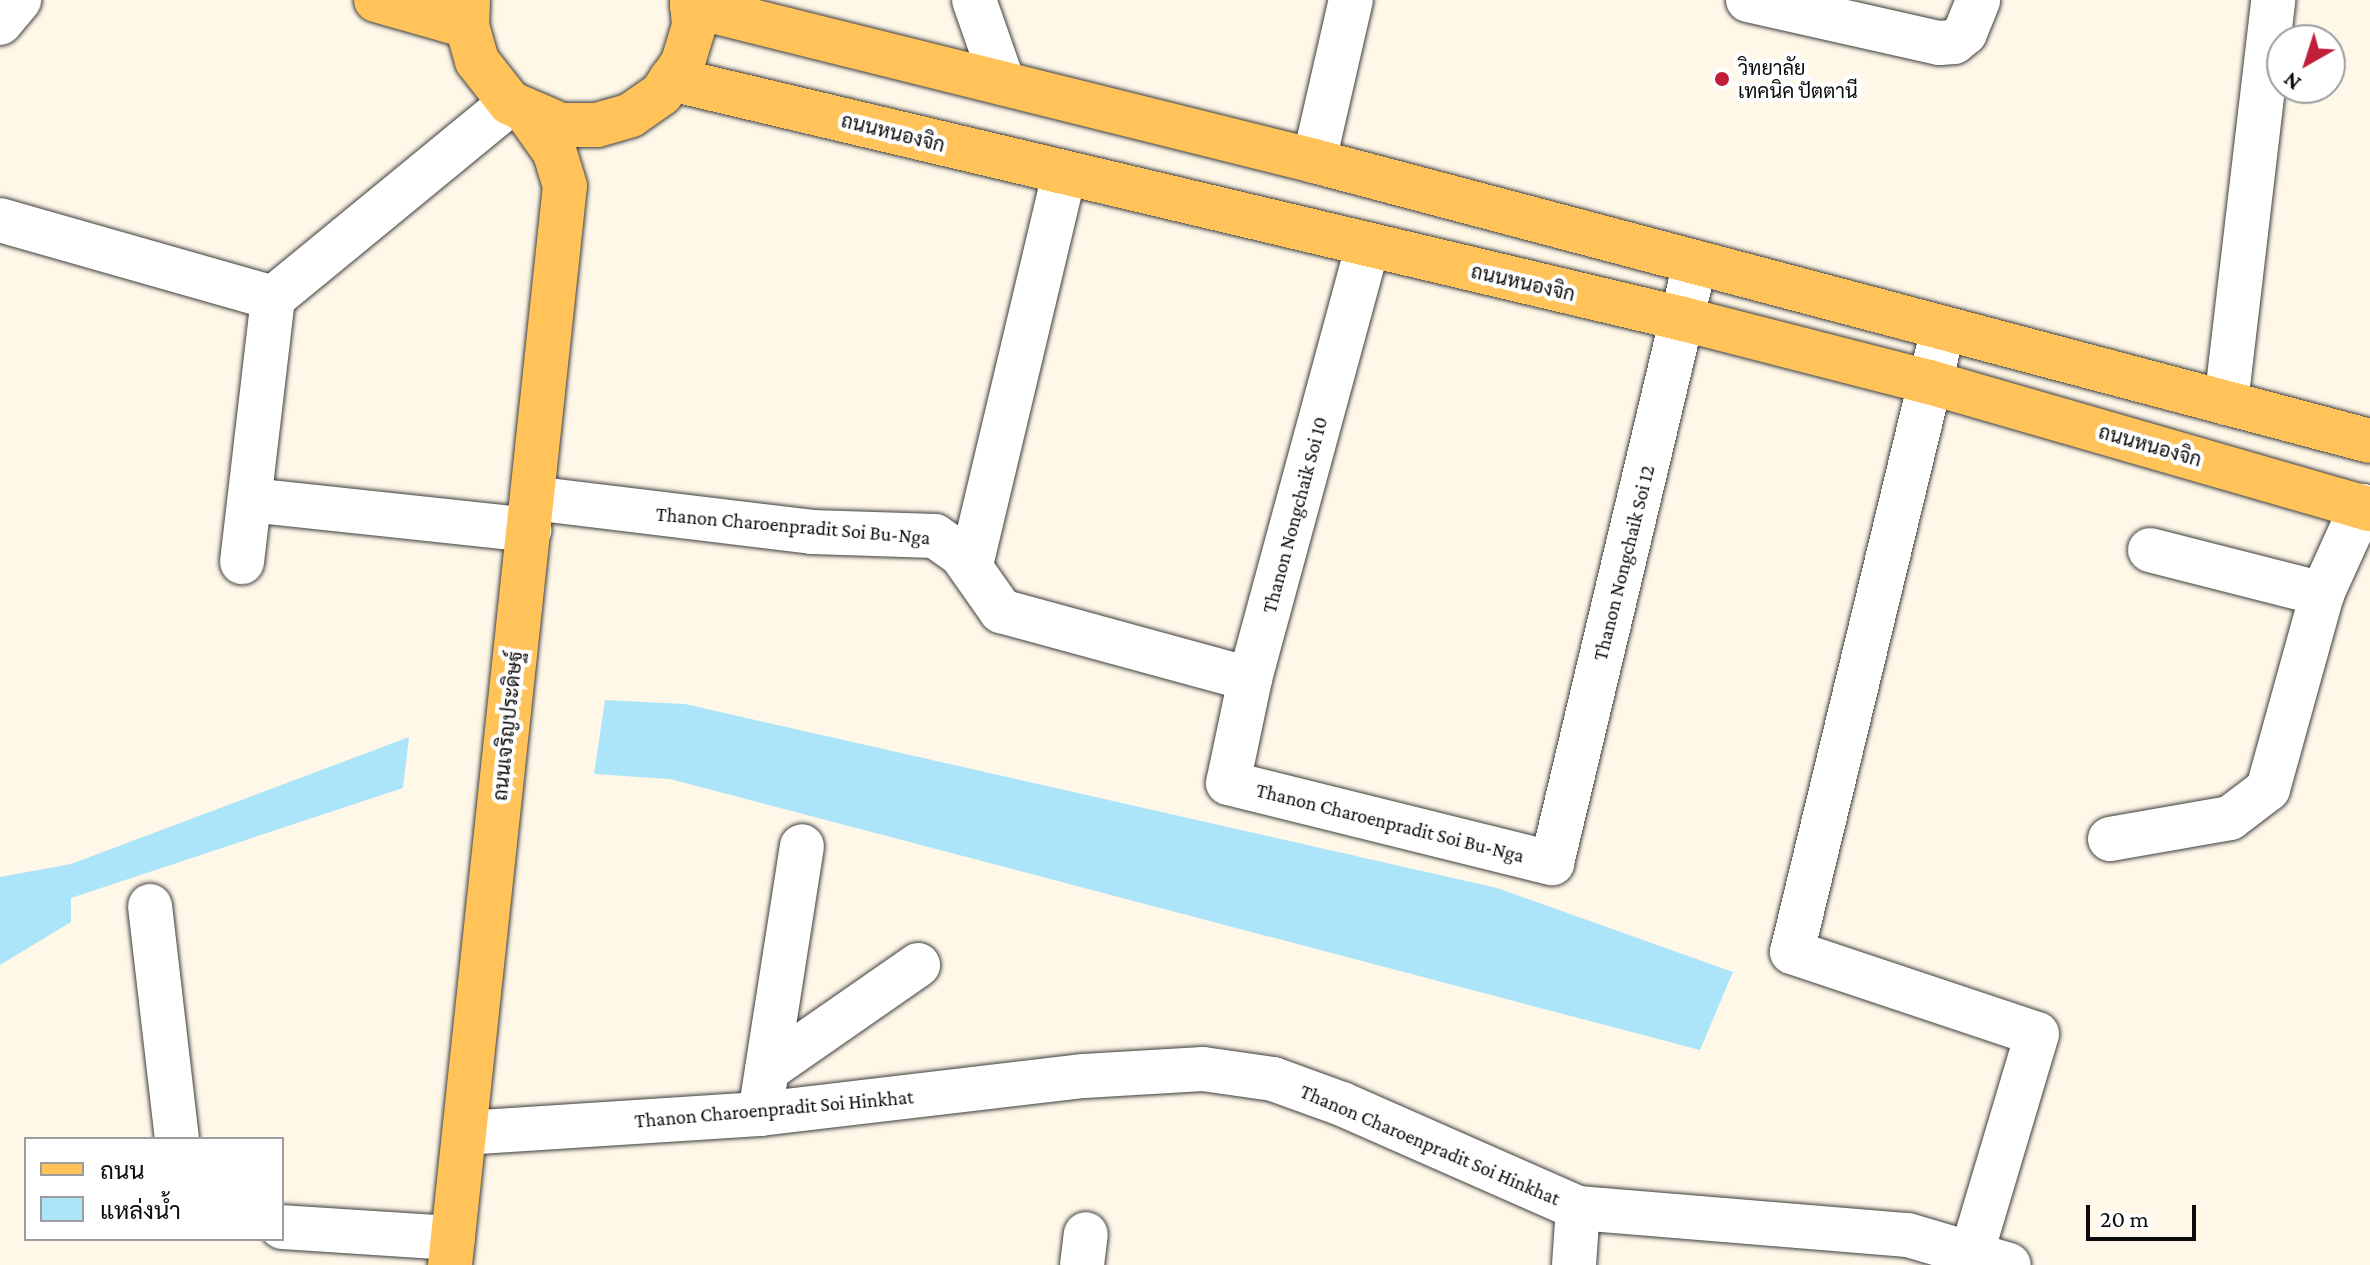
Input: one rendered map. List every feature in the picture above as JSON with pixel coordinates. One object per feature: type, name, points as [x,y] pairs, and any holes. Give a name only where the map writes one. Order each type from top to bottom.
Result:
[{"type":"main road","points":[[376,0],[468,13]]},
{"type":"main road","points":[[565,186],[591,151],[631,115],[661,94],[683,62],[694,25],[692,3],[1314,161],[2370,441]]},
{"type":"main road","name":"ถนนเจริญประดิษฐ์","points":[[452,1252],[565,186],[554,151],[477,61],[468,13]]},
{"type":"main road","name":"ถนนหนองจิก","points":[[671,79],[1367,248],[1683,319],[1929,382],[2366,508]]},
{"type":"main road","points":[[518,108],[561,125],[597,125],[631,115]]},
{"type":"street","points":[[0,23],[19,0]]},
{"type":"street","points":[[974,0],[1003,83]]},
{"type":"street","points":[[1314,161],[1351,0]]},
{"type":"street","points":[[1748,0],[1939,43],[1954,42],[1965,33],[1978,0]]},
{"type":"street","points":[[2226,403],[2273,0]]},
{"type":"street","points":[[242,562],[273,298],[518,108]]},
{"type":"street","points":[[971,565],[1064,175]]},
{"type":"street","points":[[0,220],[273,298]]},
{"type":"street","name":"Thanon Nongchaik Soi 10","points":[[1228,783],[1250,679],[1367,248]]},
{"type":"street","name":"Thanon Nongchaik Soi 12","points":[[1552,863],[1695,263]]},
{"type":"street","points":[[1943,329],[1792,952],[2037,1034],[1991,1258]]},
{"type":"street","name":"Thanon Charoenpradit Soi Bu-Nga","points":[[250,500],[812,532],[935,536],[971,565],[1001,611],[1250,679]]},
{"type":"street","points":[[2110,839],[2230,818],[2268,789],[2322,594],[2366,508]]},
{"type":"street","points":[[2150,550],[2322,594]]},
{"type":"street","name":"Thanon Charoenpradit Soi Bu-Nga","points":[[1228,783],[1552,863]]},
{"type":"street","points":[[760,1114],[802,846]]},
{"type":"street","points":[[150,906],[177,1137]]},
{"type":"street","points":[[767,1070],[918,965]]},
{"type":"street","name":"Thanon Charoenpradit Soi Hinkhat","points":[[465,1133],[760,1114],[1084,1076],[1203,1069],[1273,1079],[1342,1104],[1578,1208],[1908,1235],[1991,1258]]},
{"type":"street","points":[[1574,1265],[1578,1208]]},
{"type":"street","points":[[284,1227],[452,1252]]},
{"type":"water","points":[[605,700],[685,704],[1497,888],[1733,972],[1700,1050],[670,779],[594,774]]},
{"type":"water","points":[[409,737],[403,788],[71,898],[71,922],[0,965],[0,877],[71,864]]},
{"type":"place","name":"วิทยาลัย เทคนิค ปัตตานี","points":[[1722,79]]}]
